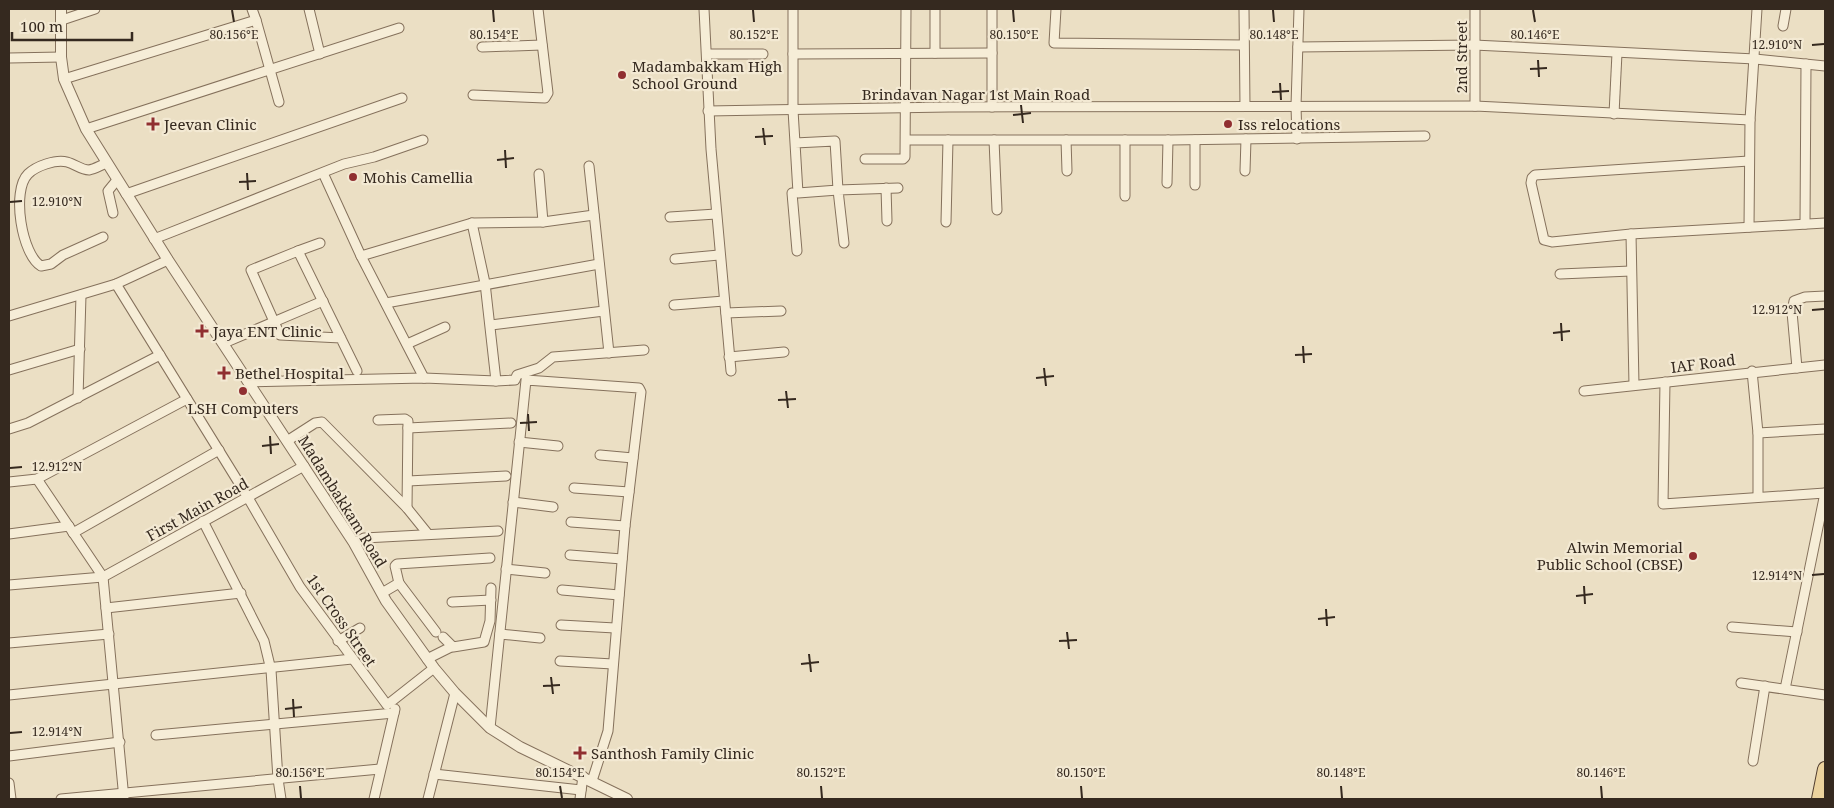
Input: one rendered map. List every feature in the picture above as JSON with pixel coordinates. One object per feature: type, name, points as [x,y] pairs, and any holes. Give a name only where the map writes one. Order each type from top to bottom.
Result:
[{"type":"main road","points":[[1819,799],[1825,769]]},
{"type":"street","points":[[61,14],[95,9]]},
{"type":"street","points":[[252,9],[279,102]]},
{"type":"street","points":[[309,9],[320,54]]},
{"type":"street","points":[[473,95],[546,98],[548,93],[538,9]]},
{"type":"street","points":[[704,9],[708,111],[719,255],[731,371]]},
{"type":"street","points":[[793,9],[793,110],[795,143],[791,193],[797,252]]},
{"type":"street","points":[[865,159],[903,160],[905,157],[906,9]]},
{"type":"street","points":[[935,9],[935,53]]},
{"type":"street","points":[[992,9],[992,107]]},
{"type":"street","points":[[1056,9],[1054,43],[1243,45]]},
{"type":"street","points":[[1244,9],[1244,106]]},
{"type":"street","points":[[1297,139],[1296,106],[1299,9]]},
{"type":"street","name":"2nd Street","points":[[1475,9],[1476,106]]},
{"type":"street","points":[[1749,226],[1750,120],[1757,9]]},
{"type":"street","points":[[1783,26],[1786,9]]},
{"type":"street","name":"Madambakkam Road","points":[[61,14],[60,57],[64,79],[86,128],[154,239],[288,441],[354,543],[382,593],[427,659],[454,693],[490,728],[520,747],[628,799]]},
{"type":"street","points":[[64,79],[256,20]]},
{"type":"street","points":[[86,128],[399,28]]},
{"type":"street","points":[[482,47],[542,45]]},
{"type":"street","points":[[1298,47],[1474,45],[1755,59],[1825,66]]},
{"type":"street","points":[[1614,114],[1617,52]]},
{"type":"street","points":[[793,54],[992,53]]},
{"type":"street","points":[[707,54],[763,54]]},
{"type":"street","points":[[9,58],[60,57]]},
{"type":"street","points":[[1804,224],[1806,64]]},
{"type":"street","points":[[126,194],[402,98]]},
{"type":"street","name":"Brindavan Nagar 1st Main Road","points":[[708,111],[992,107],[1476,106],[1750,120]]},
{"type":"street","points":[[906,140],[1195,140],[1425,136]]},
{"type":"street","points":[[1245,171],[1246,139]]},
{"type":"street","points":[[154,239],[323,174],[344,164],[374,157],[423,140]]},
{"type":"street","points":[[946,222],[948,140]]},
{"type":"street","points":[[994,140],[997,210]]},
{"type":"street","points":[[1066,140],[1067,171]]},
{"type":"street","points":[[1125,140],[1125,196]]},
{"type":"street","points":[[1167,183],[1168,140]]},
{"type":"street","points":[[1195,140],[1195,185]]},
{"type":"street","points":[[795,143],[835,141],[844,243]]},
{"type":"street","points":[[104,237],[62,255],[51,264],[41,266],[35,263],[27,248],[19,205],[22,187],[27,175],[42,166],[66,161],[82,169],[90,170],[107,163]]},
{"type":"street","points":[[1749,161],[1541,173],[1532,178],[1531,183],[1542,230],[1547,242],[1630,234],[1825,223]]},
{"type":"street","points":[[589,166],[608,353]]},
{"type":"street","points":[[323,174],[361,256],[424,378]]},
{"type":"street","points":[[539,174],[543,222]]},
{"type":"street","points":[[113,213],[108,191],[117,180]]},
{"type":"street","points":[[886,188],[887,222]]},
{"type":"street","points":[[791,193],[898,188]]},
{"type":"street","points":[[670,217],[716,214]]},
{"type":"street","points":[[361,256],[472,224],[543,222],[594,215]]},
{"type":"street","points":[[472,224],[485,284],[496,381]]},
{"type":"street","points":[[1630,234],[1634,385]]},
{"type":"street","points":[[320,243],[252,270],[280,335],[341,338]]},
{"type":"street","points":[[298,251],[358,371]]},
{"type":"street","points":[[675,259],[719,255]]},
{"type":"street","points":[[9,316],[116,284],[168,260]]},
{"type":"street","points":[[386,303],[599,264]]},
{"type":"street","points":[[1560,274],[1631,271]]},
{"type":"street","name":"1st Cross Street","points":[[116,284],[247,496],[300,587],[352,659],[391,702]]},
{"type":"street","points":[[78,398],[81,295]]},
{"type":"street","points":[[1797,368],[1792,312],[1794,302],[1805,297],[1825,296]]},
{"type":"street","points":[[224,343],[323,301]]},
{"type":"street","points":[[674,305],[724,301]]},
{"type":"street","points":[[490,325],[604,311]]},
{"type":"street","points":[[726,313],[781,311]]},
{"type":"street","points":[[407,344],[445,327]]},
{"type":"street","points":[[9,370],[80,349]]},
{"type":"street","points":[[248,382],[424,378],[515,380],[517,375],[539,368],[553,357],[644,350]]},
{"type":"street","points":[[729,357],[784,352]]},
{"type":"street","points":[[9,429],[28,423],[160,355]]},
{"type":"street","name":"IAF Road","points":[[1584,391],[1825,364]]},
{"type":"street","points":[[1752,371],[1758,433],[1758,497]]},
{"type":"street","points":[[490,728],[526,380],[636,387],[641,392],[615,628],[608,731],[592,782]]},
{"type":"street","points":[[1665,382],[1663,504],[1825,493],[1785,689]]},
{"type":"street","points":[[9,482],[37,480],[187,399]]},
{"type":"street","points":[[378,420],[405,419],[408,428],[407,508]]},
{"type":"street","points":[[288,441],[315,423],[322,422],[407,508],[428,534]]},
{"type":"street","points":[[408,428],[511,423]]},
{"type":"street","points":[[1758,433],[1825,429]]},
{"type":"street","points":[[520,442],[558,446]]},
{"type":"street","points":[[9,534],[71,529],[219,450]]},
{"type":"street","points":[[600,455],[633,458]]},
{"type":"street","name":"First Main Road","points":[[103,577],[304,466]]},
{"type":"street","points":[[408,481],[506,476]]},
{"type":"street","points":[[37,480],[103,577],[115,685],[124,797]]},
{"type":"street","points":[[574,488],[629,492]]},
{"type":"street","points":[[513,502],[552,508]]},
{"type":"street","points":[[203,521],[264,641],[270,670],[281,799]]},
{"type":"street","points":[[571,522],[625,526]]},
{"type":"street","points":[[354,543],[364,538],[498,531]]},
{"type":"street","points":[[570,555],[622,559]]},
{"type":"street","points":[[451,647],[399,583],[395,566],[397,564],[490,558]]},
{"type":"street","points":[[506,569],[545,573]]},
{"type":"street","points":[[9,585],[103,577]]},
{"type":"street","points":[[382,593],[399,583]]},
{"type":"street","points":[[427,659],[451,647],[484,642],[490,621],[491,588]]},
{"type":"street","points":[[562,590],[619,595]]},
{"type":"street","points":[[106,608],[241,593]]},
{"type":"street","points":[[452,602],[491,600]]},
{"type":"street","points":[[561,625],[615,628]]},
{"type":"street","points":[[1732,627],[1797,632]]},
{"type":"street","points":[[338,641],[360,628]]},
{"type":"street","points":[[9,644],[109,634]]},
{"type":"street","points":[[500,634],[540,638]]},
{"type":"street","points":[[9,695],[270,670],[352,659]]},
{"type":"street","points":[[560,661],[613,664]]},
{"type":"street","points":[[382,713],[391,702],[434,668]]},
{"type":"street","points":[[1741,683],[1825,695]]},
{"type":"street","points":[[1753,761],[1765,686]]},
{"type":"street","points":[[428,799],[454,693]]},
{"type":"street","points":[[374,799],[394,713],[391,702]]},
{"type":"street","points":[[156,735],[394,713]]},
{"type":"street","points":[[9,756],[120,742]]},
{"type":"street","points":[[61,799],[124,797],[380,769]]},
{"type":"street","points":[[434,774],[580,795],[583,776]]},
{"type":"street","points":[[9,783],[11,799]]},
{"type":"place","name":"Madambakkam High School Ground","points":[[622,75]]},
{"type":"place","name":"Jeevan Clinic","points":[[153,124]]},
{"type":"place","name":"Iss relocations","points":[[1228,124]]},
{"type":"place","name":"Mohis Camellia","points":[[353,177]]},
{"type":"place","name":"Jaya ENT Clinic","points":[[202,331]]},
{"type":"place","name":"Bethel Hospital","points":[[224,373]]},
{"type":"place","name":"LSH Computers","points":[[243,391]]},
{"type":"place","name":"Alwin Memorial Public School (CBSE)","points":[[1693,556]]},
{"type":"place","name":"Santhosh Family Clinic","points":[[580,753]]}]
